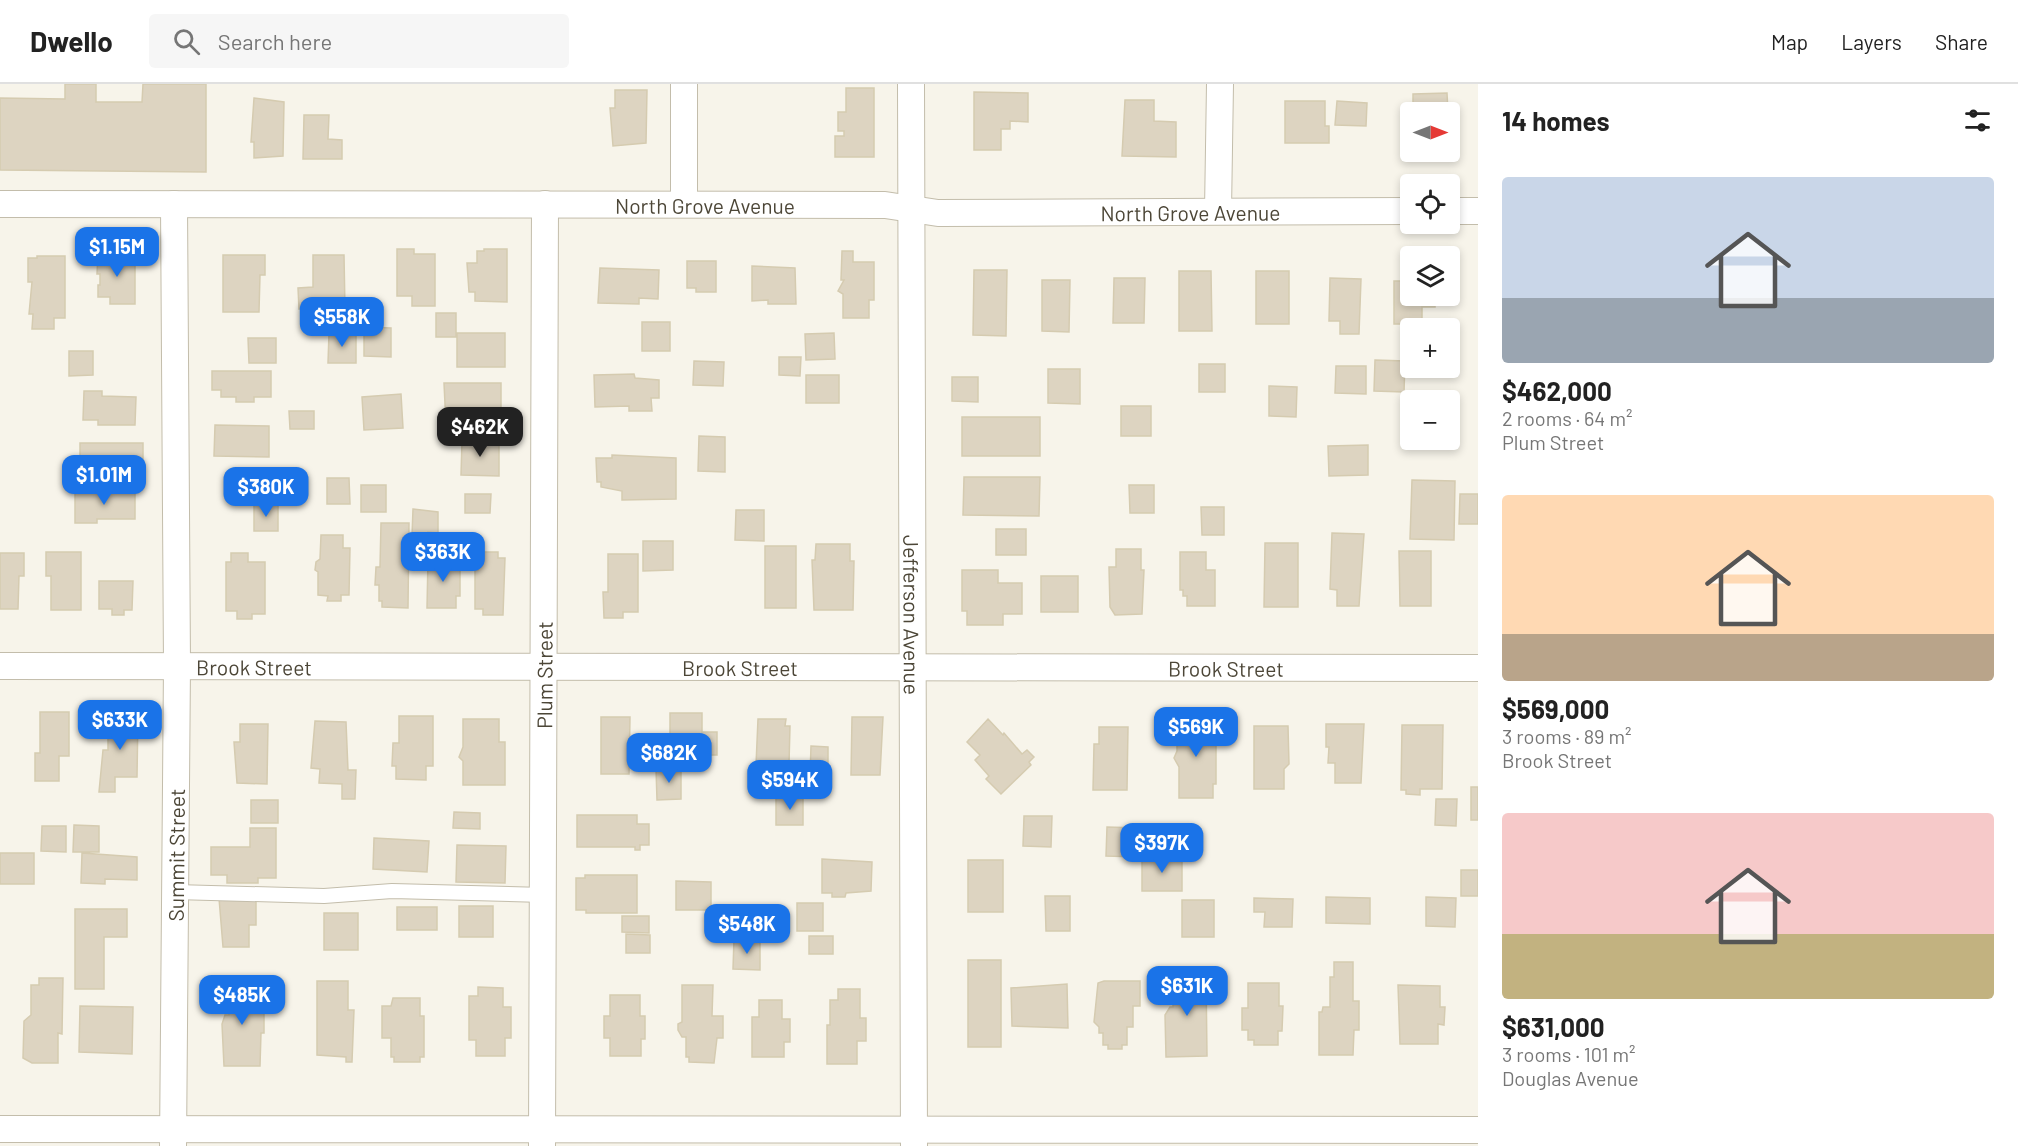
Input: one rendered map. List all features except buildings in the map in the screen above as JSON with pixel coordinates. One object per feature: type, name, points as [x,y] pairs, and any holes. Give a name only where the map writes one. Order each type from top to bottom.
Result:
[{"type":"street","points":[[684,84],[684,204]]},
{"type":"street","name":"Jefferson Avenue","points":[[911,84],[914,1138]]},
{"type":"street","points":[[1218,212],[1220,84]]},
{"type":"street","name":"North Grove Avenue","points":[[0,204],[885,205],[938,213],[1400,211]]},
{"type":"street","name":"Summit Street","points":[[173,1138],[177,665],[174,204]]},
{"type":"street","name":"Plum Street","points":[[542,1138],[545,204]]},
{"type":"street","points":[[1460,211],[1478,211]]},
{"type":"street","name":"Brook Street","points":[[0,666],[1478,668]]},
{"type":"street","points":[[0,1129],[173,1138],[914,1138],[1478,1130]]},
{"type":"lane","points":[[175,892],[324,896],[392,891],[544,895]]}]
